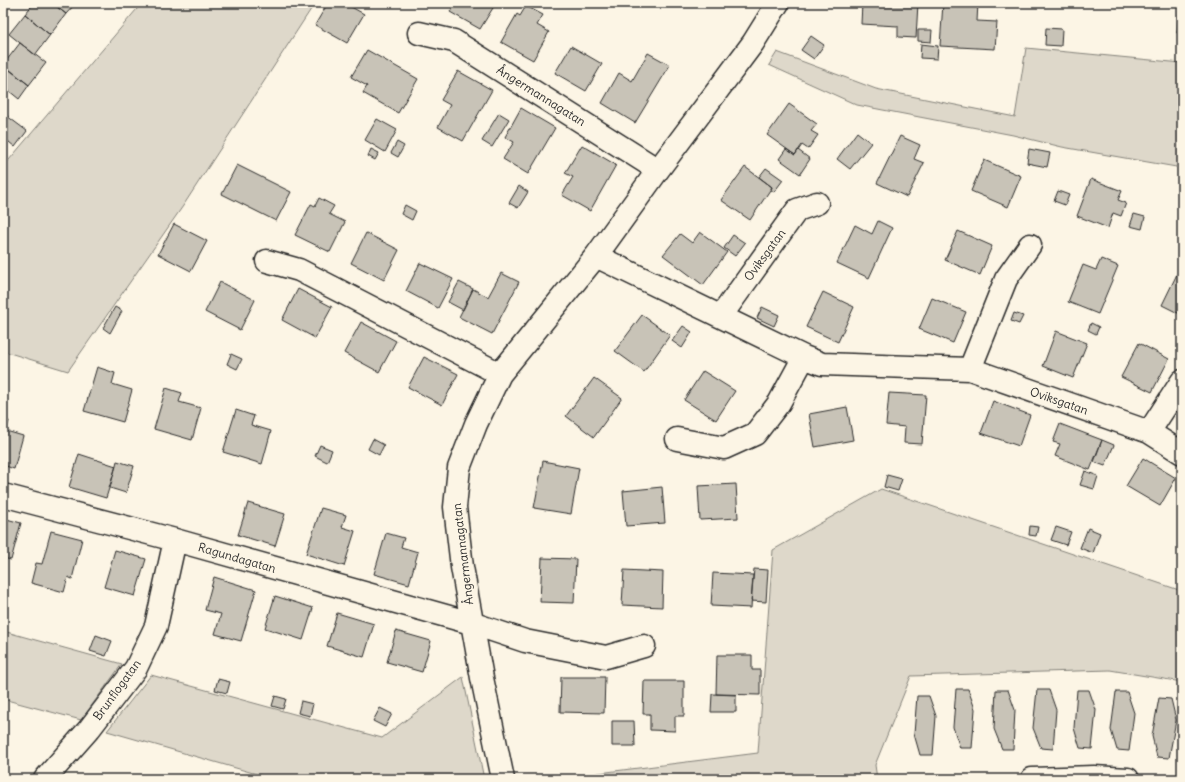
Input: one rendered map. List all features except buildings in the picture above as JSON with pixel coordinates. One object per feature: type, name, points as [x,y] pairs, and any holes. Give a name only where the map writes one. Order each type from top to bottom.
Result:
[{"type":"street","name":"Ångermannagatan","points":[[503,779],[471,623],[462,567],[455,507],[459,468],[476,424],[500,374],[596,256],[753,43],[778,3]]},
{"type":"street","name":"Ångermannagatan","points":[[419,33],[454,41],[658,170]]},
{"type":"street","name":"Oviksgatan","points":[[721,316],[798,210],[817,203]]},
{"type":"street","points":[[970,369],[1006,279],[1030,245]]},
{"type":"street","name":"Oviksgatan","points":[[596,256],[822,364],[970,369],[1149,432],[1182,453]]},
{"type":"street","points":[[267,261],[299,270],[500,374]]},
{"type":"street","points":[[677,439],[724,448],[755,434],[779,403],[804,356]]},
{"type":"street","points":[[1149,432],[1182,381]]},
{"type":"street","name":"Ragundagatan","points":[[3,495],[175,540],[471,623]]},
{"type":"street","name":"Brunflogatan","points":[[45,779],[90,728],[136,668],[156,626],[175,540]]},
{"type":"street","name":"Ångermannagatan","points":[[471,623],[525,642],[606,657],[644,646]]},
{"type":"street","points":[[1032,779],[1094,777],[1128,779]]},
{"type":"shaded area","points":[[142,3],[315,3],[183,206],[68,371],[3,351],[3,167]]},
{"type":"shaded area","points":[[1026,48],[1182,63],[1182,168],[1062,147],[1013,135],[857,105],[769,65],[777,52],[876,89],[1015,117]]},
{"type":"shaded area","points":[[881,489],[1182,591],[1182,682],[1110,670],[911,676],[875,765],[877,779],[551,779],[758,753],[773,550]]},
{"type":"shaded area","points":[[3,631],[122,664],[81,720],[3,699]]},
{"type":"shaded area","points":[[151,675],[382,738],[463,677],[484,779],[274,779],[107,731]]}]
